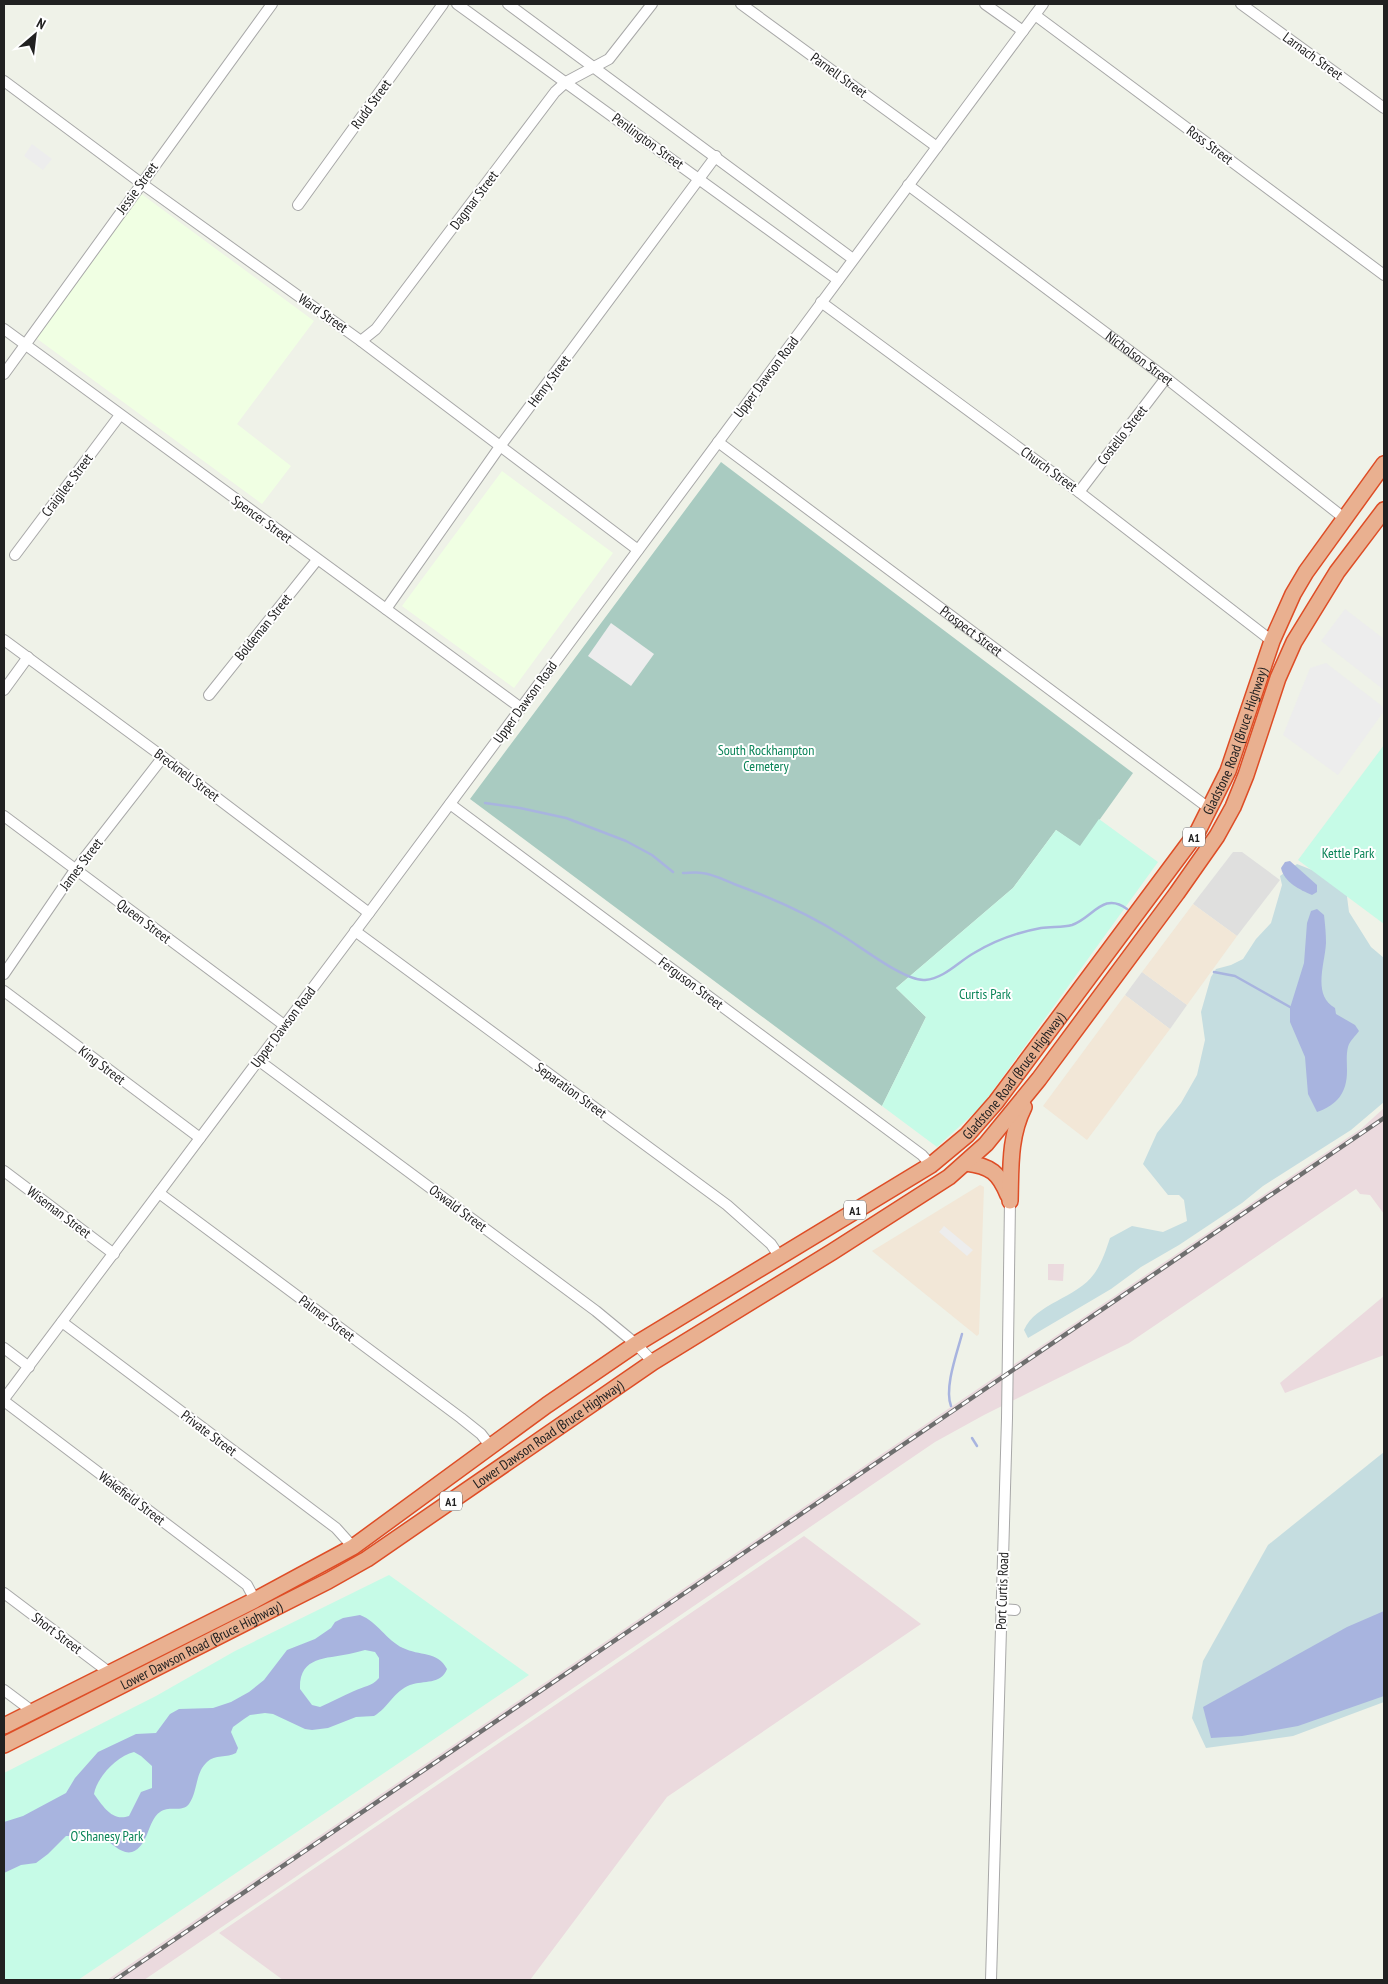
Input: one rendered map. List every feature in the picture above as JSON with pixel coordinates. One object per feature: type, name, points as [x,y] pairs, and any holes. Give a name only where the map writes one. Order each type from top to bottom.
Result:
[{"type":"highway","name":"Gladstone Road (Bruce Highway)","points":[[931,1165],[967,1135],[996,1102],[1183,853],[1210,809],[1237,748],[1272,641],[1302,579],[1384,464]]},
{"type":"highway","name":"Gladstone Road (Bruce Highway)","points":[[949,1177],[986,1144],[1039,1079],[1177,893],[1226,819],[1246,775],[1278,678],[1290,650],[1325,591],[1384,510]]},
{"type":"highway","name":"Nicholson Street","points":[[1344,518],[1366,534]]},
{"type":"highway","name":"Prospect Street","points":[[1210,809],[1226,819]]},
{"type":"highway","points":[[1010,1201],[1013,1135],[1018,1120],[1039,1079]]},
{"type":"highway","points":[[966,1162],[982,1165],[996,1174],[1002,1180],[1010,1201]]},
{"type":"highway","name":"Lower Dawson Road (Bruce Highway)","points":[[4,1726],[255,1600],[353,1547],[636,1344],[931,1165]]},
{"type":"highway","name":"Lower Dawson Road (Bruce Highway)","points":[[4,1746],[320,1585],[367,1559],[652,1362],[832,1252],[949,1177]]},
{"type":"street","name":"Jessie Street","points":[[4,374],[272,4]]},
{"type":"street","name":"Rudd Street","points":[[298,205],[443,4]]},
{"type":"street","name":"Penlington Street","points":[[457,4],[838,280]]},
{"type":"street","name":"Penlington Street","points":[[508,4],[853,259]]},
{"type":"street","name":"Dagmar Street","points":[[361,341],[376,329],[555,92],[566,82],[593,66],[610,59],[652,4]]},
{"type":"street","name":"Parnell Street","points":[[741,4],[937,147]]},
{"type":"street","points":[[985,4],[1023,32]]},
{"type":"street","name":"Upper Dawson Road","points":[[4,1400],[355,932],[1043,4]]},
{"type":"street","name":"Larnach Street","points":[[1241,4],[1384,108]]},
{"type":"street","name":"Ross Street","points":[[1035,15],[1384,275]]},
{"type":"street","name":"Ward Street","points":[[4,81],[141,183],[361,341],[638,550]]},
{"type":"street","name":"Henry Street","points":[[386,609],[501,445],[716,156]]},
{"type":"street","name":"Nicholson Street","points":[[908,185],[1166,378],[1344,518]]},
{"type":"street","name":"Church Street","points":[[822,302],[1079,492],[1272,641]]},
{"type":"street","name":"Spencer Street","points":[[4,329],[521,708]]},
{"type":"street","name":"Costello Street","points":[[1079,492],[1166,378]]},
{"type":"street","name":"Craigilee Street","points":[[15,555],[120,415]]},
{"type":"street","name":"Prospect Street","points":[[718,442],[1210,809]]},
{"type":"street","name":"Boldeman Street","points":[[209,695],[317,560]]},
{"type":"street","name":"Brecknell Street","points":[[4,640],[163,757],[369,913]]},
{"type":"street","points":[[4,690],[28,657]]},
{"type":"street","name":"James Street","points":[[4,974],[76,870],[163,757]]},
{"type":"street","name":"Ferguson Street","points":[[450,804],[922,1155],[931,1165]]},
{"type":"street","name":"Queen Street","points":[[4,816],[284,1025]]},
{"type":"street","name":"Separation Street","points":[[355,932],[727,1204],[770,1244],[779,1256]]},
{"type":"street","name":"King Street","points":[[4,991],[200,1138]]},
{"type":"street","name":"Oswald Street","points":[[258,1060],[596,1311],[636,1344],[652,1362]]},
{"type":"street","name":"Wiseman Street","points":[[4,1171],[114,1254]]},
{"type":"street","name":"Palmer Street","points":[[159,1193],[461,1418],[481,1434],[491,1447]]},
{"type":"street","name":"Port Curtis Road","points":[[991,1980],[1007,1397],[1010,1201]]},
{"type":"street","name":"Private Street","points":[[62,1322],[336,1528],[353,1547]]},
{"type":"street","points":[[4,1348],[29,1367]]},
{"type":"street","name":"Wakefield Street","points":[[4,1400],[247,1586],[255,1600]]},
{"type":"street","name":"Short Street","points":[[4,1593],[110,1673]]},
{"type":"street","points":[[1001,1609],[1015,1610]]},
{"type":"street","points":[[4,1690],[32,1711]]},
{"type":"shaded area","points":[[32,144],[52,159],[43,170],[24,156]]},
{"type":"shaded area","points":[[140,193],[314,321],[237,424],[291,466],[262,504],[32,335]]},
{"type":"shaded area","points":[[502,471],[613,553],[514,688],[402,606]]},
{"type":"shaded area","points":[[1345,609],[1384,639],[1384,690],[1321,641]]},
{"type":"shaded area","points":[[611,623],[654,654],[631,686],[588,656]]},
{"type":"shaded area","points":[[1326,663],[1382,706],[1384,711],[1338,775],[1283,735],[1310,668]]},
{"type":"shaded area","points":[[1233,852],[1242,852],[1280,880],[1237,936],[1193,904]]},
{"type":"shaded area","points":[[1297,864],[1332,878],[1346,889],[1349,912],[1371,947],[1384,958],[1384,1102],[1351,1130],[1263,1186],[1242,1203],[1179,1245],[1141,1267],[1111,1289],[1028,1338],[1024,1330],[1038,1313],[1078,1289],[1094,1274],[1102,1261],[1110,1238],[1132,1226],[1163,1232],[1187,1221],[1184,1200],[1179,1195],[1168,1195],[1143,1164],[1157,1133],[1181,1103],[1197,1075],[1205,1040],[1201,1012],[1211,977],[1216,969],[1243,959],[1256,939],[1271,923],[1282,885],[1280,876]]},
{"type":"shaded area","points":[[1193,904],[1237,936],[1187,1005],[1142,972]]},
{"type":"shaded area","points":[[1142,972],[1187,1005],[1170,1029],[1125,995]]},
{"type":"shaded area","points":[[1125,995],[1170,1029],[1087,1140],[1043,1106]]},
{"type":"shaded area","points":[[1384,1108],[1384,1214],[1370,1195],[1360,1194],[1356,1189],[1129,1343],[984,1415],[935,1442],[144,1980],[107,1980],[1362,1128]]},
{"type":"shaded area","points":[[980,1185],[984,1187],[979,1334],[977,1336],[872,1251]]},
{"type":"shaded area","points":[[944,1226],[973,1250],[967,1256],[939,1232]]},
{"type":"shaded area","points":[[1048,1264],[1064,1264],[1063,1281],[1048,1280]]},
{"type":"shaded area","points":[[1384,1296],[1384,1355],[1285,1393],[1280,1383]]},
{"type":"shaded area","points":[[1384,1452],[1384,1702],[1293,1736],[1206,1748],[1192,1718],[1203,1661],[1268,1545]]},
{"type":"shaded area","points":[[804,1536],[921,1624],[667,1797],[530,1980],[283,1980],[219,1933]]},
{"type":"green space","name":"South Rockhampton Cemetery","points":[[721,462],[1133,773],[1080,847],[1056,830],[1013,888],[896,988],[926,1017],[882,1106],[470,799]]},
{"type":"green space","name":"Kettle Park","points":[[1384,745],[1384,924],[1298,860]]},
{"type":"green space","name":"Curtis Park","points":[[1099,819],[1158,862],[981,1107],[937,1147],[882,1106],[926,1017],[896,988],[1013,888],[1056,830],[1080,846]]},
{"type":"green space","name":"O'Shanesy Park","points":[[389,1575],[529,1675],[78,1980],[4,1980],[4,1773],[156,1696],[235,1651]]},
{"type":"water","points":[[1290,861],[1317,885],[1317,892],[1312,895],[1307,893],[1293,885],[1285,877],[1281,868],[1285,862]]},
{"type":"water","points":[[1317,909],[1324,915],[1326,943],[1322,987],[1324,995],[1335,1008],[1336,1014],[1355,1025],[1359,1031],[1348,1047],[1347,1079],[1343,1092],[1330,1106],[1317,1112],[1308,1094],[1305,1057],[1290,1022],[1290,1008],[1304,963],[1307,923],[1311,911]]},
{"type":"water","points":[[1384,1611],[1384,1696],[1298,1726],[1242,1736],[1211,1738],[1203,1707],[1347,1627]]},
{"type":"water","points":[[360,1615],[372,1622],[397,1645],[439,1659],[447,1669],[441,1678],[404,1688],[374,1716],[356,1717],[328,1728],[305,1729],[273,1714],[250,1715],[233,1727],[231,1732],[238,1748],[236,1753],[214,1758],[207,1762],[200,1771],[194,1794],[189,1804],[183,1808],[167,1809],[160,1812],[138,1849],[132,1852],[125,1852],[104,1839],[66,1836],[36,1863],[21,1865],[4,1873],[4,1822],[23,1816],[66,1793],[75,1778],[98,1752],[136,1734],[156,1733],[170,1714],[179,1709],[213,1708],[231,1702],[249,1692],[264,1680],[287,1650],[315,1639],[331,1628],[335,1622],[343,1618]],"holes":[[[365,1650],[375,1652],[379,1658],[379,1678],[370,1685],[320,1707],[312,1705],[300,1689],[304,1670],[316,1661]],[[134,1752],[152,1766],[152,1788],[141,1792],[129,1816],[118,1817],[108,1812],[94,1794],[103,1774],[121,1758]]]},
{"type":"waterway","points":[[485,803],[566,818],[626,841],[652,855],[673,872]]},
{"type":"waterway","points":[[683,873],[700,873],[718,877],[776,901],[830,928],[895,970],[907,976],[925,980],[939,976],[990,945],[1024,932],[1041,928],[1072,925],[1105,904],[1119,904],[1127,909]]},
{"type":"waterway","points":[[1214,972],[1235,976],[1290,1007]]},
{"type":"waterway","points":[[951,1406],[949,1399],[950,1380],[962,1334]]},
{"type":"waterway","points":[[972,1438],[977,1446]]},
{"type":"railway","points":[[115,1980],[1384,1118]]}]
